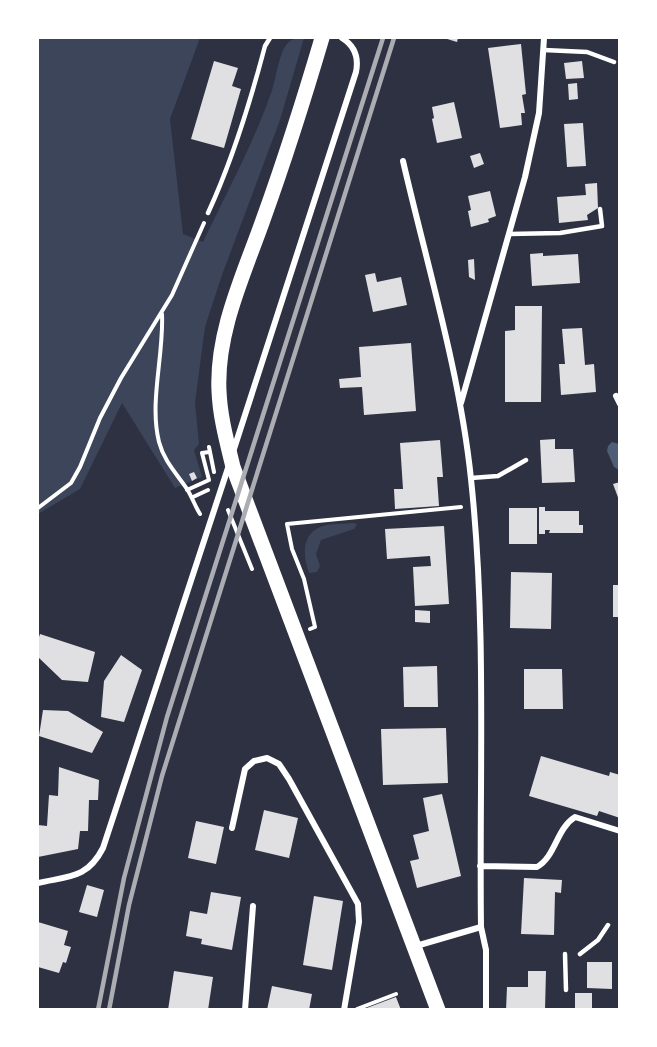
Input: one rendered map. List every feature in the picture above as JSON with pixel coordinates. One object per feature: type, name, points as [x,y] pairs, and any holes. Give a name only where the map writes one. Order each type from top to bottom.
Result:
[{"type":"main road","points":[[322,38],[299,118],[227,325],[220,364],[219,391],[224,430],[233,467],[438,1010]]},
{"type":"street","points":[[38,883],[83,873],[96,861],[103,848],[356,72],[356,52],[342,38]]},
{"type":"street","points":[[461,404],[525,177],[539,113],[544,38]]},
{"type":"street","points":[[403,161],[461,404],[471,478],[476,537],[482,720],[480,866],[482,927],[486,950],[486,1010]]},
{"type":"street","points":[[616,396],[620,404]]},
{"type":"street","points":[[232,828],[245,770],[254,761],[267,758],[279,764],[358,904],[359,922],[344,1010]]},
{"type":"street","points":[[480,866],[537,867],[545,863],[567,822],[574,818],[620,831]]},
{"type":"street","points":[[244,1010],[253,906]]},
{"type":"street","points":[[415,946],[482,927]]},
{"type":"lane","points":[[208,213],[220,188],[247,114],[265,46],[270,38]]},
{"type":"lane","points":[[544,50],[587,52],[614,62]]},
{"type":"lane","points":[[509,234],[560,232],[602,226],[600,209]]},
{"type":"lane","points":[[471,478],[498,476],[526,460]]},
{"type":"lane","points":[[580,954],[598,940],[608,925]]},
{"type":"lane","points":[[565,954],[566,990]]},
{"type":"path","points":[[38,508],[71,483],[121,378],[172,296],[208,213]]},
{"type":"path","points":[[162,313],[162,341],[156,402],[159,441],[168,464],[187,490],[208,530]]},
{"type":"path","points":[[187,490],[209,480],[202,453],[207,452]]},
{"type":"path","points":[[193,497],[204,491]]},
{"type":"path","points":[[310,629],[315,627],[304,579],[292,549],[287,524],[461,507]]},
{"type":"path","points":[[355,1010],[396,994]]},
{"type":"shaded area","points":[[38,38],[200,38],[170,119],[183,234],[203,242],[255,133],[272,90],[284,49],[293,39],[304,38],[280,120],[205,327],[195,403],[199,444],[194,450],[202,477],[175,488],[122,403],[80,489],[38,514]]},
{"type":"shaded area","points":[[612,442],[619,444],[619,470],[614,467],[607,451]]},
{"type":"shaded area","points":[[357,524],[354,529],[321,540],[316,554],[320,566],[317,572],[309,573],[305,547],[309,535],[320,527]]},
{"type":"building","points":[[444,38],[458,38],[457,42]]},
{"type":"building","points":[[521,44],[526,94],[522,95],[525,113],[521,113],[522,125],[500,128],[488,48]]},
{"type":"building","points":[[214,61],[238,68],[232,86],[241,89],[224,148],[191,139]]},
{"type":"building","points":[[582,61],[584,78],[566,79],[564,63]]},
{"type":"building","points":[[577,83],[578,99],[569,100],[568,84]]},
{"type":"building","points":[[454,102],[462,138],[437,143],[432,107]]},
{"type":"building","points":[[583,123],[586,166],[567,167],[564,124]]},
{"type":"building","points":[[480,153],[484,164],[474,168],[470,156]]},
{"type":"building","points":[[597,183],[598,208],[587,215],[588,220],[559,223],[557,197],[586,195],[585,184]]},
{"type":"building","points":[[490,191],[496,216],[488,219],[489,222],[471,227],[468,196]]},
{"type":"building","points":[[543,253],[543,256],[578,254],[580,283],[532,286],[530,254]]},
{"type":"building","points":[[474,259],[475,280],[469,277],[468,260]]},
{"type":"building","points":[[375,273],[377,282],[401,277],[407,305],[373,312],[365,275]]},
{"type":"building","points":[[515,306],[542,306],[541,402],[505,402],[505,331],[515,330]]},
{"type":"building","points":[[582,328],[585,365],[594,364],[596,392],[561,395],[559,364],[565,364],[562,329]]},
{"type":"building","points":[[411,343],[416,411],[364,415],[362,387],[340,388],[339,379],[361,377],[359,347]]},
{"type":"building","points":[[555,439],[555,449],[573,449],[575,482],[542,483],[540,440]]},
{"type":"building","points":[[440,440],[443,477],[437,477],[439,506],[395,509],[394,489],[403,489],[400,443]]},
{"type":"building","points":[[194,472],[197,478],[192,481],[189,474]]},
{"type":"building","points":[[620,482],[620,500],[619,500],[613,484]]},
{"type":"building","points":[[539,507],[545,507],[545,511],[579,511],[579,525],[583,525],[583,533],[549,533],[550,530],[545,530],[545,534],[539,534]]},
{"type":"building","points":[[509,508],[537,508],[537,544],[509,544]]},
{"type":"building","points":[[444,526],[449,604],[415,606],[413,567],[431,566],[430,556],[387,559],[385,529]]},
{"type":"building","points":[[511,572],[552,573],[551,629],[510,628]]},
{"type":"building","points":[[613,585],[620,585],[620,617],[613,617]]},
{"type":"building","points":[[415,610],[430,611],[430,623],[415,622]]},
{"type":"building","points":[[40,634],[95,652],[88,682],[62,680],[38,657]]},
{"type":"building","points":[[121,655],[142,670],[124,722],[101,717],[104,681]]},
{"type":"building","points":[[437,666],[438,707],[404,707],[403,667]]},
{"type":"building","points":[[524,669],[562,669],[563,709],[524,709]]},
{"type":"building","points":[[43,710],[68,711],[103,732],[92,753],[39,736]]},
{"type":"building","points":[[446,728],[448,783],[383,785],[381,729]]},
{"type":"building","points":[[541,756],[609,776],[610,772],[620,775],[620,818],[599,811],[597,816],[529,796]]},
{"type":"building","points":[[59,767],[99,780],[98,800],[89,800],[88,831],[80,831],[78,849],[38,857],[38,825],[47,826],[49,795],[58,796]]},
{"type":"building","points":[[442,794],[461,876],[417,888],[410,861],[419,859],[413,835],[429,831],[423,798]]},
{"type":"building","points":[[264,810],[298,818],[289,858],[255,850]]},
{"type":"building","points":[[196,821],[224,827],[216,864],[188,858]]},
{"type":"building","points":[[524,878],[562,880],[561,893],[555,892],[554,935],[521,934]]},
{"type":"building","points":[[87,885],[104,890],[97,917],[79,912]]},
{"type":"building","points":[[211,892],[241,897],[232,950],[201,944],[202,939],[186,936],[190,911],[207,914]]},
{"type":"building","points":[[314,896],[343,901],[332,970],[303,965]]},
{"type":"building","points":[[38,922],[68,931],[64,945],[71,947],[66,963],[63,962],[59,973],[38,967]]},
{"type":"building","points":[[587,962],[612,962],[612,989],[587,988]]},
{"type":"building","points":[[174,971],[213,977],[208,1010],[168,1010]]},
{"type":"building","points":[[528,971],[546,971],[545,1010],[506,1010],[507,987],[528,987]]},
{"type":"building","points":[[272,986],[312,994],[309,1010],[267,1010]]},
{"type":"building","points":[[575,993],[592,993],[592,1010],[575,1010]]},
{"type":"building","points":[[396,997],[401,1010],[364,1010],[364,1009]]},
{"type":"railway","points":[[98,1010],[124,878],[167,717],[383,38]]},
{"type":"railway","points":[[109,1010],[129,905],[162,776],[394,38]]}]
